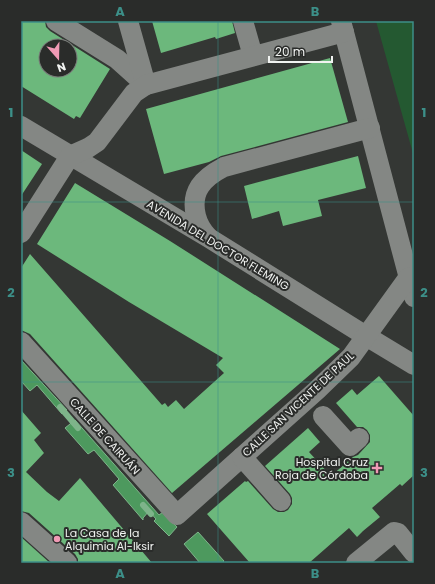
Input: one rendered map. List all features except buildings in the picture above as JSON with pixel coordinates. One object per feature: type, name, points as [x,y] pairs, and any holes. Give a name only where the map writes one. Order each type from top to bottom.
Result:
[{"type":"street","points":[[56,21],[117,59],[146,85]]},
{"type":"street","points":[[128,21],[146,85]]},
{"type":"street","points":[[243,21],[253,56]]},
{"type":"street","points":[[21,233],[70,156],[97,142],[134,93],[146,85],[253,56],[342,26],[370,128],[405,230],[414,297]]},
{"type":"street","name":"AVENIDA DEL DOCTOR FLEMING","points":[[21,126],[209,238],[414,365]]},
{"type":"street","points":[[209,238],[199,225],[194,206],[195,196],[199,187],[206,178],[224,168],[370,128]]},
{"type":"street","name":"CALLE SAN VICENTE DE PAUL","points":[[191,501],[317,390],[351,357],[411,277]]},
{"type":"street","name":"CALLE DE CAIRUÁN","points":[[21,342],[177,514],[191,501]]},
{"type":"street","points":[[324,416],[350,446],[358,438]]},
{"type":"street","points":[[242,456],[281,502]]},
{"type":"street","points":[[21,522],[67,563]]},
{"type":"street","points":[[356,563],[394,532],[398,533],[414,553]]},
{"type":"shaded area","points":[[376,21],[414,21],[414,157]]},
{"type":"shaded area","points":[[21,360],[67,410],[62,414],[37,385],[30,391],[21,381]]},
{"type":"shaded area","points":[[75,420],[159,515],[163,512],[177,527],[169,536],[154,521],[156,519],[149,511],[143,520],[113,485],[119,479],[94,450],[88,454],[65,428]]},
{"type":"shaded area","points":[[198,532],[224,561],[222,563],[200,563],[184,544]]},
{"type":"waterway","points":[[60,407],[78,428]]},
{"type":"waterway","points":[[143,505],[151,514]]},
{"type":"place","name":"Hospital Cruz Roja de Córdoba","points":[[377,468]]},
{"type":"place","name":"La Casa de la Alquimia Al-Iksir","points":[[57,539]]}]
